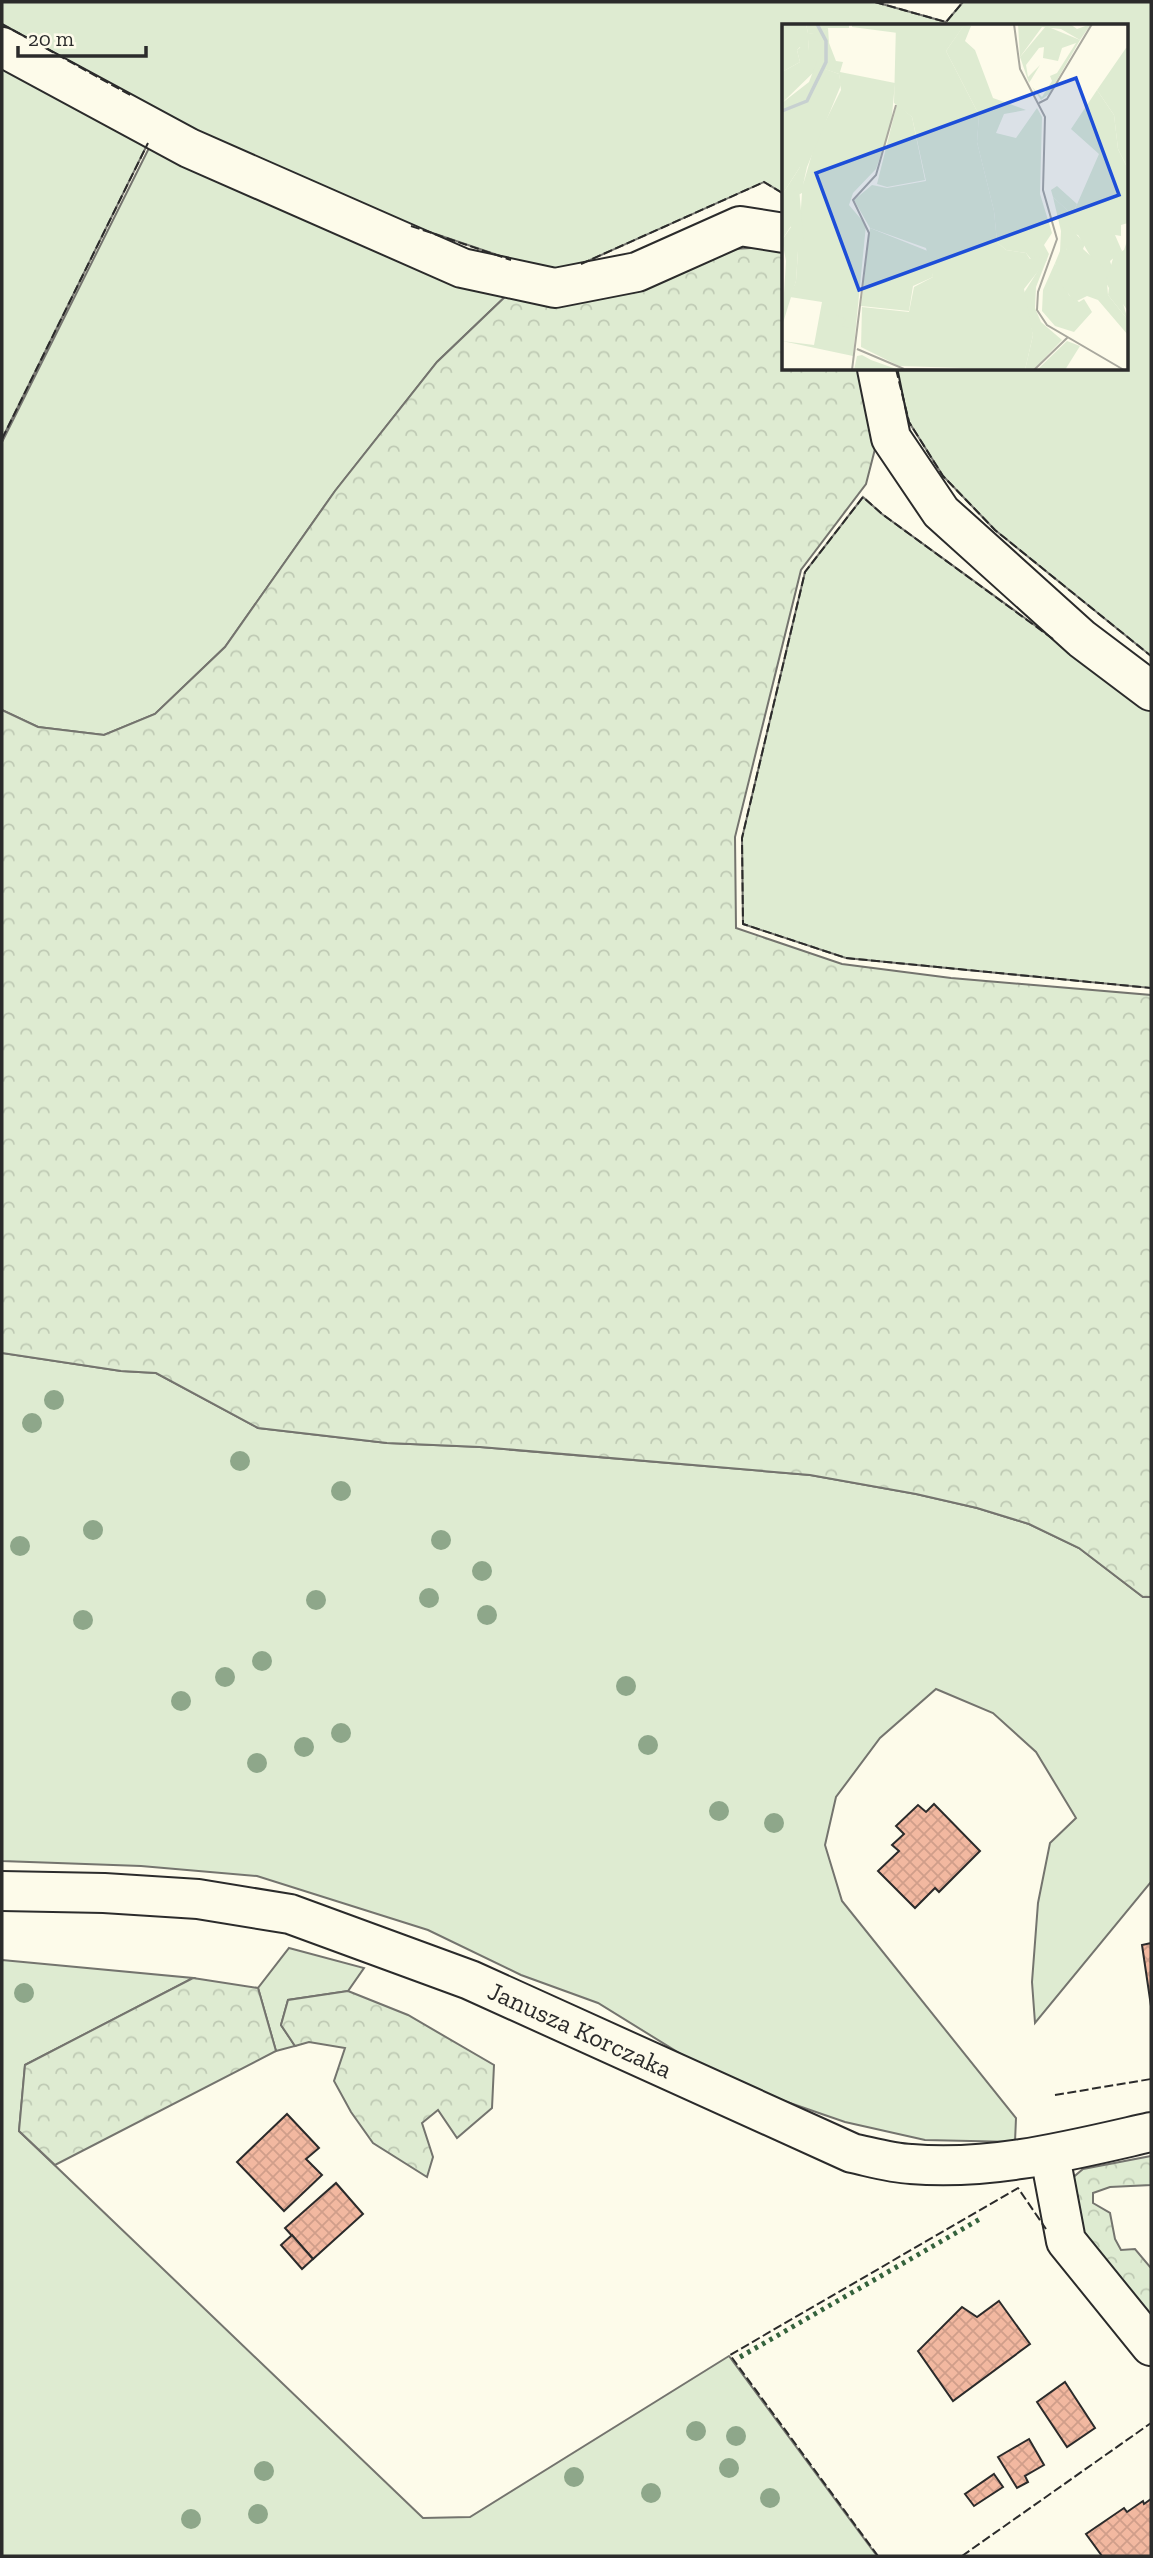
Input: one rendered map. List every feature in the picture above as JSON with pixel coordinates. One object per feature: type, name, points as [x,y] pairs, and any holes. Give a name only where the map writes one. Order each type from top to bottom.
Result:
[{"type":"street","points":[[2,47],[189,148],[462,268],[555,288],[637,272],[740,226],[782,233]]},
{"type":"street","points":[[877,371],[891,438],[940,512],[1082,639],[1151,691]]},
{"type":"street","name":"Janusza Korczaka","points":[[2,1891],[104,1893],[198,1899],[290,1914],[470,1980],[852,2153],[909,2164],[965,2165],[1050,2156],[1151,2132]]},
{"type":"street","points":[[1050,2156],[1066,2241],[1151,2346]]},
{"type":"green space","points":[[2,2],[875,2],[946,22],[963,2],[1151,2],[1151,656],[995,530],[943,476],[909,422],[896,371],[1128,371],[1128,24],[782,24],[782,193],[764,182],[570,269],[539,269],[406,224],[210,139],[2,24]]},
{"type":"green space","points":[[2,58],[149,141],[2,439]]},
{"type":"green space","points":[[155,136],[508,294],[437,362],[335,491],[225,647],[155,714],[104,735],[38,727],[2,710],[2,442]]},
{"type":"green space","points":[[782,246],[782,371],[861,371],[875,449],[866,484],[801,570],[735,837],[736,928],[842,964],[951,978],[1151,995],[1151,1597],[1143,1597],[1079,1548],[1029,1524],[977,1508],[916,1494],[810,1475],[480,1447],[387,1443],[258,1428],[156,1373],[121,1371],[2,1353],[2,710],[38,727],[104,735],[155,714],[225,647],[335,491],[437,362],[508,294],[715,250]]},
{"type":"green space","points":[[863,497],[882,514],[1151,710],[1151,988],[846,958],[743,924],[742,838],[805,572]]},
{"type":"green space","points":[[2,1353],[121,1371],[156,1373],[258,1428],[387,1443],[480,1447],[810,1475],[916,1494],[977,1508],[1029,1524],[1079,1548],[1143,1597],[1151,1597],[1151,1882],[1035,2023],[1032,1982],[1038,1903],[1050,1843],[1076,1818],[1036,1752],[993,1713],[936,1689],[880,1738],[836,1797],[825,1845],[842,1901],[1016,2118],[1015,2142],[925,2140],[845,2122],[723,2080],[598,2003],[521,1975],[428,1930],[257,1876],[141,1866],[2,1861]]},
{"type":"green space","points":[[289,1948],[364,1968],[348,1991],[288,2000],[281,2025],[295,2046],[276,2051],[258,1988]]},
{"type":"green space","points":[[2,1960],[193,1978],[25,2065],[19,2131],[423,2518],[470,2517],[729,2356],[877,2556],[2,2556]]},
{"type":"green space","points":[[193,1978],[258,1988],[276,2051],[55,2165],[19,2131],[25,2065]]},
{"type":"green space","points":[[348,1991],[408,2015],[494,2065],[492,2108],[457,2138],[438,2110],[422,2123],[433,2157],[427,2177],[373,2143],[351,2112],[334,2081],[345,2048],[309,2042],[295,2046],[281,2025],[288,2000]]},
{"type":"green space","points":[[1151,2156],[1151,2185],[1110,2187],[1093,2193],[1093,2203],[1110,2213],[1115,2239],[1121,2250],[1135,2249],[1151,2268],[1151,2334],[1073,2230],[1070,2180],[1083,2169]]},
{"type":"building","points":[[934,1804],[980,1851],[939,1892],[935,1888],[915,1908],[878,1871],[899,1851],[892,1845],[904,1834],[896,1826],[918,1805],[926,1812]]},
{"type":"building","points":[[1151,1943],[1151,2006],[1142,1945]]},
{"type":"building","points":[[287,2114],[319,2148],[306,2159],[322,2175],[284,2211],[237,2162]]},
{"type":"building","points":[[336,2183],[363,2214],[313,2259],[285,2228]]},
{"type":"building","points":[[292,2235],[313,2259],[302,2269],[281,2245]]},
{"type":"building","points":[[999,2301],[1030,2344],[953,2401],[918,2351],[962,2307],[977,2317]]},
{"type":"building","points":[[1065,2382],[1095,2428],[1067,2447],[1037,2402]]},
{"type":"building","points":[[1029,2439],[1044,2465],[1025,2476],[1028,2482],[1017,2488],[998,2457]]},
{"type":"building","points":[[994,2474],[1003,2487],[974,2506],[965,2494]]},
{"type":"building","points":[[1151,2499],[1151,2556],[1102,2556],[1086,2534],[1124,2508],[1127,2512]]},
{"type":"hedge","points":[[740,2357],[980,2219]]},
{"type":"fence","points":[[875,2],[946,22],[963,2]]},
{"type":"fence","points":[[2,24],[132,96]]},
{"type":"fence","points":[[2,439],[148,143]]},
{"type":"fence","points":[[581,264],[764,182],[782,193]]},
{"type":"fence","points":[[411,226],[511,260]]},
{"type":"fence","points":[[896,371],[909,422],[943,476],[995,530],[1151,656]]},
{"type":"fence","points":[[1053,639],[882,514],[863,497],[805,572],[742,838],[743,924],[846,958],[1151,988]]},
{"type":"fence","points":[[1055,2095],[1151,2079]]},
{"type":"fence","points":[[878,2556],[730,2355],[1018,2188],[1046,2229]]},
{"type":"fence","points":[[962,2556],[1151,2423]]}]
